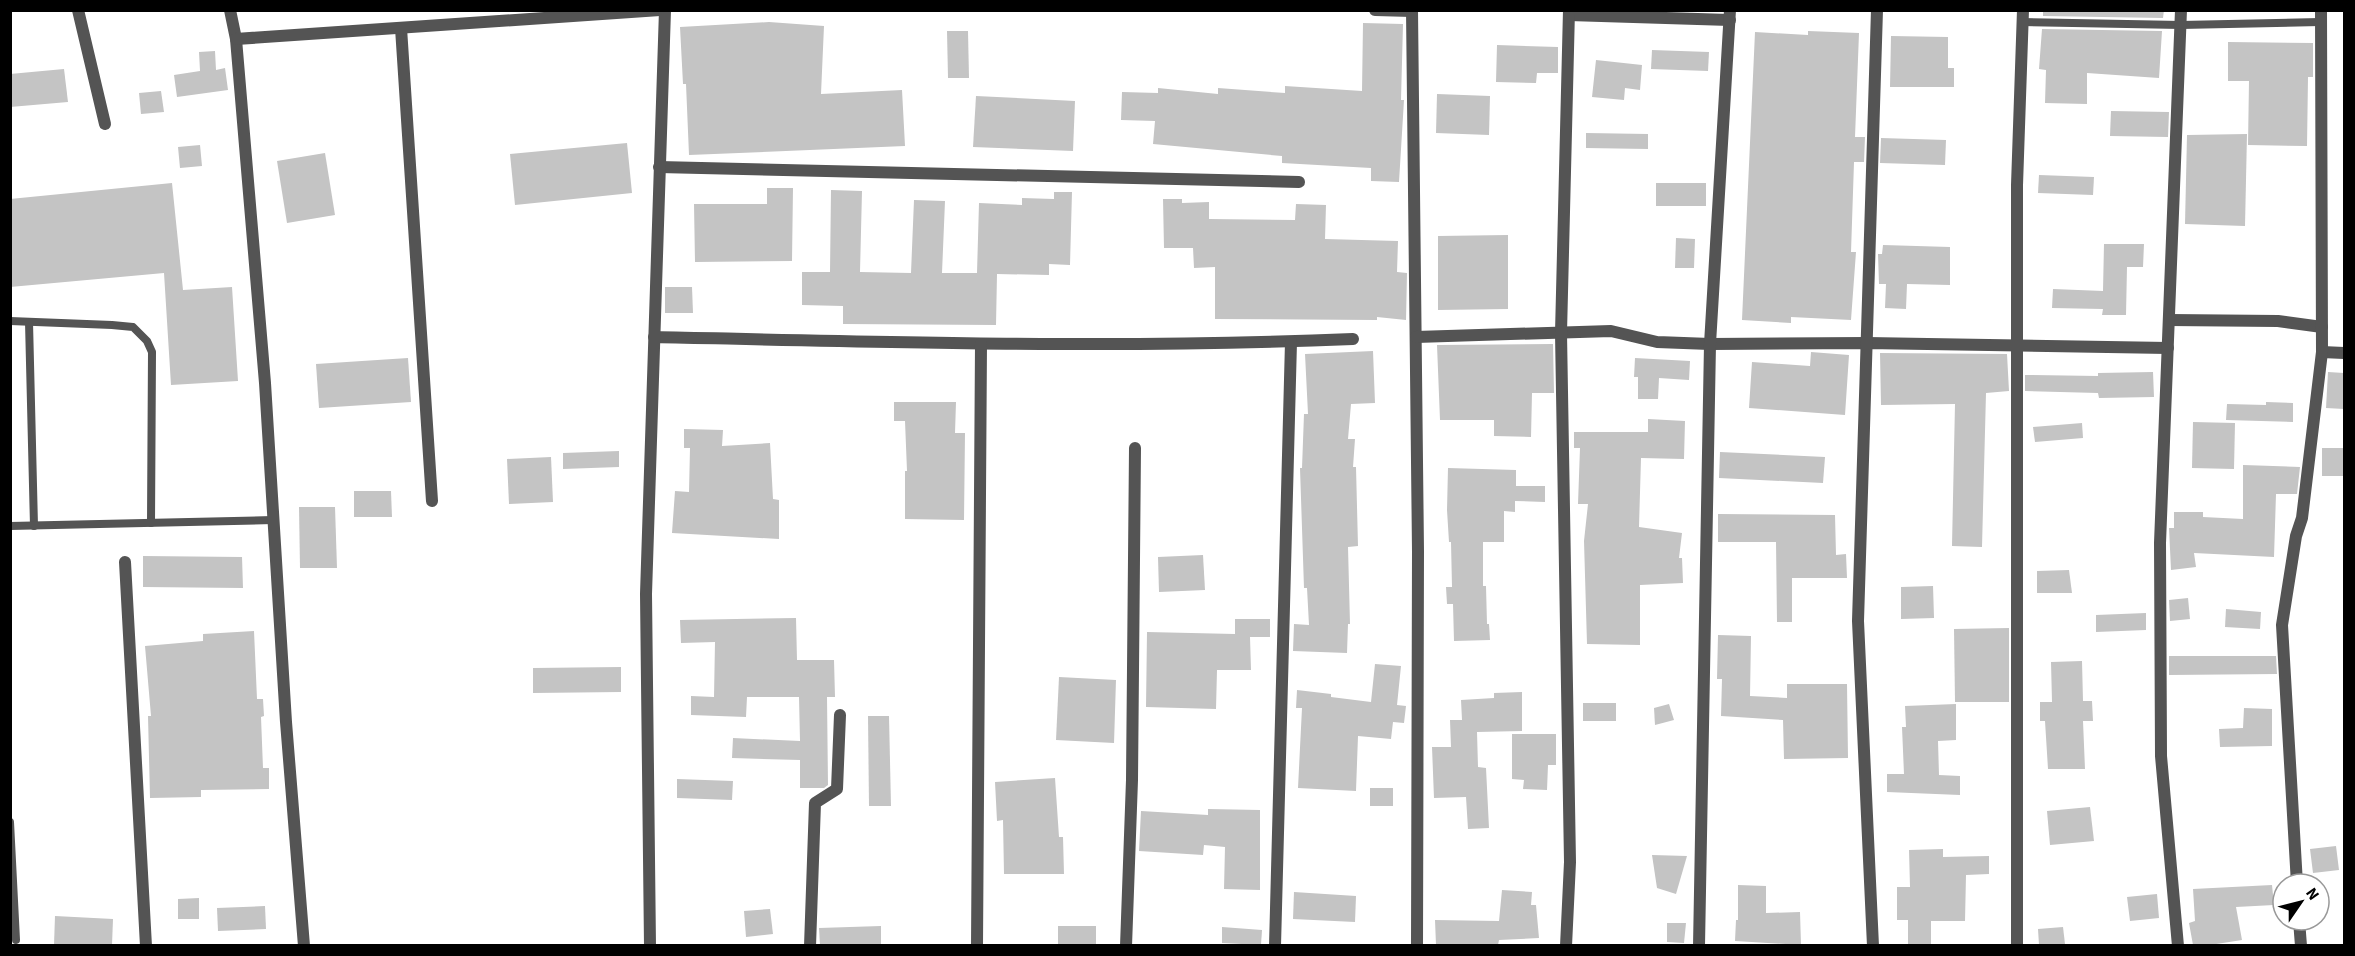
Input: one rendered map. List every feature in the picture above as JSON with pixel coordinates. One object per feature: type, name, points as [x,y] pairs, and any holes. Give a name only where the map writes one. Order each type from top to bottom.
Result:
[{"type":"street","points":[[78,10],[105,124]]},
{"type":"street","points":[[230,10],[236,39],[265,383],[286,722],[304,945]]},
{"type":"street","points":[[236,39],[660,10]]},
{"type":"street","points":[[650,945],[646,594],[665,10]]},
{"type":"street","points":[[1375,10],[1412,11],[1418,551],[1417,945]]},
{"type":"street","points":[[1874,945],[1858,621],[1877,10]]},
{"type":"street","points":[[2178,945],[2161,756],[2160,543],[2181,10]]},
{"type":"street","points":[[1566,945],[1570,862],[1562,333],[1569,13],[1730,15],[1710,344],[1699,945]]},
{"type":"street","points":[[2017,945],[2017,185],[2022,16]]},
{"type":"street","points":[[2296,872],[2283,625],[2296,536],[2302,518],[2322,352],[2320,16]]},
{"type":"street","points":[[401,28],[432,501]]},
{"type":"street","points":[[659,167],[1299,182]]},
{"type":"street","points":[[2169,320],[2278,321],[2322,327]]},
{"type":"street","points":[[1416,337],[1611,331],[1657,342],[1710,344],[2168,348]]},
{"type":"street","points":[[654,336],[981,344],[1137,345],[1353,339]]},
{"type":"street","points":[[1275,945],[1291,342]]},
{"type":"street","points":[[977,945],[981,344]]},
{"type":"street","points":[[2322,352],[2344,353]]},
{"type":"street","points":[[1126,945],[1132,780],[1135,448]]},
{"type":"street","points":[[125,562],[146,945]]},
{"type":"street","points":[[810,945],[815,803],[837,789],[840,715]]},
{"type":"lane","points":[[2022,16],[2181,25],[2320,16]]},
{"type":"lane","points":[[10,321],[133,327],[147,341],[152,352],[151,523]]},
{"type":"lane","points":[[29,322],[34,526]]},
{"type":"lane","points":[[10,526],[273,520]]},
{"type":"lane","points":[[10,822],[14,940]]},
{"type":"building","points":[[2043,10],[2164,10],[2163,18],[2043,16]]},
{"type":"building","points":[[769,22],[824,26],[821,94],[902,90],[905,146],[689,155],[686,84],[683,84],[680,27]]},
{"type":"building","points":[[1363,23],[1403,24],[1401,100],[1404,100],[1399,182],[1371,181],[1371,168],[1282,163],[1282,156],[1153,144],[1155,121],[1121,120],[1122,92],[1158,93],[1158,88],[1218,94],[1218,88],[1285,93],[1285,86],[1362,91]]},
{"type":"building","points":[[2042,29],[2162,31],[2159,78],[2087,73],[2087,104],[2045,103],[2046,70],[2039,69]]},
{"type":"building","points":[[947,31],[968,31],[969,78],[948,78]]},
{"type":"building","points":[[1808,31],[1859,33],[1855,137],[1865,137],[1864,162],[1854,162],[1851,252],[1856,252],[1851,320],[1791,317],[1791,323],[1742,320],[1755,32],[1808,35]]},
{"type":"building","points":[[1891,36],[1948,37],[1948,68],[1954,68],[1954,87],[1890,87]]},
{"type":"building","points":[[2228,42],[2313,43],[2313,77],[2308,77],[2307,146],[2248,145],[2249,81],[2228,81]]},
{"type":"building","points":[[1497,45],[1558,47],[1558,73],[1537,73],[1536,83],[1496,82]]},
{"type":"building","points":[[1652,50],[1709,52],[1708,71],[1651,69]]},
{"type":"building","points":[[215,51],[216,70],[225,68],[228,90],[177,97],[174,75],[200,71],[199,52]]},
{"type":"building","points":[[1596,60],[1642,65],[1640,90],[1625,88],[1624,100],[1592,97]]},
{"type":"building","points":[[64,69],[68,102],[10,107],[10,74]]},
{"type":"building","points":[[161,91],[164,112],[141,114],[139,93]]},
{"type":"building","points":[[1437,94],[1490,96],[1489,135],[1436,133]]},
{"type":"building","points":[[976,96],[1075,101],[1073,151],[973,147]]},
{"type":"building","points":[[2111,111],[2169,112],[2168,137],[2110,136]]},
{"type":"building","points":[[1586,133],[1648,134],[1648,149],[1586,148]]},
{"type":"building","points":[[2247,134],[2245,226],[2185,224],[2187,135]]},
{"type":"building","points":[[1881,138],[1946,140],[1945,165],[1880,163]]},
{"type":"building","points":[[627,143],[632,193],[515,205],[510,154]]},
{"type":"building","points":[[200,145],[202,166],[180,168],[178,147]]},
{"type":"building","points":[[325,153],[335,215],[287,223],[277,161]]},
{"type":"building","points":[[2039,175],[2094,177],[2093,195],[2038,193]]},
{"type":"building","points":[[172,183],[183,290],[232,287],[238,381],[171,385],[164,273],[10,287],[10,199]]},
{"type":"building","points":[[1656,183],[1706,183],[1706,206],[1656,206]]},
{"type":"building","points":[[767,188],[793,188],[792,261],[695,262],[694,204],[767,204]]},
{"type":"building","points":[[831,190],[862,191],[860,272],[911,273],[914,200],[945,201],[942,273],[977,273],[979,203],[1022,205],[1022,198],[1054,199],[1054,192],[1072,192],[1070,265],[1049,264],[1049,275],[997,274],[996,325],[843,324],[843,306],[802,305],[802,272],[830,272]]},
{"type":"building","points":[[1163,199],[1182,199],[1182,203],[1209,202],[1209,219],[1295,220],[1296,204],[1326,205],[1325,239],[1398,241],[1397,272],[1407,273],[1406,320],[1377,317],[1377,320],[1215,319],[1215,267],[1194,268],[1193,248],[1164,248]]},
{"type":"building","points":[[1508,235],[1508,309],[1438,310],[1438,236]]},
{"type":"building","points":[[1676,238],[1695,239],[1694,268],[1675,268]]},
{"type":"building","points":[[2104,244],[2144,244],[2143,267],[2127,267],[2126,315],[2102,315],[2103,309],[2052,308],[2053,289],[2103,291]]},
{"type":"building","points":[[1883,245],[1950,247],[1950,285],[1907,284],[1906,309],[1885,308],[1886,284],[1879,284],[1878,254],[1882,254]]},
{"type":"building","points":[[665,287],[692,287],[693,313],[665,313]]},
{"type":"building","points":[[1553,344],[1554,393],[1532,393],[1531,437],[1494,436],[1494,420],[1440,420],[1437,345]]},
{"type":"building","points":[[1373,351],[1375,403],[1351,404],[1348,439],[1355,439],[1353,467],[1356,467],[1358,546],[1348,547],[1350,624],[1348,624],[1347,653],[1293,651],[1294,624],[1309,625],[1307,588],[1304,588],[1300,468],[1302,468],[1304,414],[1308,414],[1305,354]]},
{"type":"building","points":[[1811,352],[1849,355],[1845,415],[1749,408],[1752,362],[1810,366]]},
{"type":"building","points":[[1880,353],[2007,354],[2009,391],[1986,393],[1982,547],[1952,546],[1955,404],[1881,405]]},
{"type":"building","points":[[408,358],[411,402],[319,408],[316,364]]},
{"type":"building","points":[[1635,358],[1690,361],[1689,380],[1659,378],[1658,399],[1638,399],[1638,377],[1634,377]]},
{"type":"building","points":[[2153,372],[2154,397],[2099,398],[2098,393],[2025,391],[2025,375],[2098,376],[2098,373]]},
{"type":"building","points":[[2328,372],[2344,373],[2344,409],[2326,408]]},
{"type":"building","points":[[894,402],[956,402],[955,433],[965,433],[964,520],[905,519],[905,471],[907,471],[905,421],[894,421]]},
{"type":"building","points":[[2266,402],[2293,403],[2293,422],[2226,420],[2227,404],[2266,405]]},
{"type":"building","points":[[1648,419],[1685,421],[1684,459],[1641,458],[1639,527],[1682,533],[1679,558],[1682,558],[1683,583],[1640,585],[1640,645],[1587,644],[1584,541],[1588,504],[1578,504],[1580,448],[1574,448],[1574,432],[1648,432]]},
{"type":"building","points":[[2193,422],[2235,423],[2234,469],[2192,468]]},
{"type":"building","points":[[2082,423],[2083,438],[2035,442],[2033,427]]},
{"type":"building","points":[[684,429],[723,430],[722,446],[770,443],[773,499],[779,500],[779,539],[672,533],[675,491],[689,492],[690,448],[684,448]]},
{"type":"building","points":[[2322,448],[2344,448],[2344,476],[2322,476]]},
{"type":"building","points":[[619,451],[619,467],[563,469],[563,453]]},
{"type":"building","points":[[1720,452],[1825,457],[1823,483],[1719,478]]},
{"type":"building","points":[[551,457],[553,502],[509,504],[507,459]]},
{"type":"building","points":[[2243,465],[2300,467],[2297,494],[2276,494],[2274,557],[2194,553],[2196,567],[2171,570],[2169,528],[2174,528],[2174,512],[2203,512],[2203,517],[2243,519]]},
{"type":"building","points":[[1448,468],[1516,470],[1516,486],[1545,486],[1545,502],[1515,501],[1515,512],[1504,511],[1504,542],[1483,542],[1483,586],[1486,586],[1487,624],[1489,624],[1490,640],[1454,641],[1453,604],[1447,604],[1446,587],[1452,587],[1451,542],[1449,542],[1447,510]]},
{"type":"building","points":[[354,491],[391,491],[392,517],[354,517]]},
{"type":"building","points":[[299,507],[335,507],[337,568],[300,568]]},
{"type":"building","points":[[1718,514],[1835,515],[1836,555],[1846,554],[1847,578],[1792,578],[1792,622],[1777,622],[1776,542],[1718,542]]},
{"type":"building","points":[[1203,555],[1205,590],[1159,592],[1158,557]]},
{"type":"building","points":[[143,556],[242,557],[243,588],[143,587]]},
{"type":"building","points":[[2069,570],[2072,593],[2037,593],[2037,571]]},
{"type":"building","points":[[1933,586],[1934,618],[1901,619],[1901,587]]},
{"type":"building","points":[[2188,598],[2190,619],[2170,621],[2169,600]]},
{"type":"building","points":[[2226,609],[2261,612],[2260,629],[2225,627]]},
{"type":"building","points":[[2146,613],[2146,630],[2096,632],[2096,615]]},
{"type":"building","points":[[796,618],[797,660],[834,660],[835,697],[827,697],[828,785],[824,788],[800,788],[800,760],[732,758],[733,738],[800,741],[799,697],[747,697],[746,717],[691,715],[691,696],[714,697],[715,642],[681,643],[680,620]]},
{"type":"building","points":[[1235,619],[1270,619],[1270,637],[1250,637],[1251,670],[1217,670],[1216,709],[1146,707],[1147,632],[1235,634]]},
{"type":"building","points":[[2009,628],[2009,702],[1955,702],[1954,629]]},
{"type":"building","points":[[254,631],[257,699],[263,699],[264,716],[261,717],[263,768],[269,768],[269,789],[201,790],[201,797],[150,798],[148,716],[151,716],[145,646],[203,641],[203,634]]},
{"type":"building","points":[[1718,635],[1751,636],[1750,696],[1787,698],[1787,684],[1847,684],[1848,758],[1784,759],[1783,720],[1721,716],[1722,679],[1717,679]]},
{"type":"building","points":[[2169,656],[2276,656],[2277,674],[2169,675]]},
{"type":"building","points":[[2082,661],[2083,701],[2092,701],[2093,721],[2083,721],[2085,769],[2048,769],[2045,721],[2040,721],[2040,702],[2052,702],[2051,662]]},
{"type":"building","points":[[1375,664],[1401,666],[1397,705],[1406,706],[1404,723],[1393,722],[1391,739],[1358,736],[1356,791],[1298,788],[1302,708],[1296,708],[1297,690],[1371,702]]},
{"type":"building","points":[[621,667],[621,692],[533,693],[533,668]]},
{"type":"building","points":[[1059,677],[1116,680],[1114,743],[1056,740]]},
{"type":"building","points":[[1522,692],[1522,731],[1477,732],[1478,767],[1486,768],[1489,828],[1468,829],[1466,797],[1434,798],[1432,747],[1451,747],[1450,720],[1462,720],[1461,700],[1494,698],[1494,693]]},
{"type":"building","points":[[1583,703],[1616,703],[1616,721],[1583,721]]},
{"type":"building","points":[[1669,704],[1674,720],[1655,725],[1654,708]]},
{"type":"building","points":[[1956,704],[1956,740],[1938,741],[1939,775],[1960,776],[1960,795],[1887,792],[1887,774],[1904,774],[1902,727],[1906,727],[1905,706]]},
{"type":"building","points":[[2244,708],[2272,709],[2272,746],[2220,747],[2219,729],[2243,728]]},
{"type":"building","points":[[868,716],[889,716],[891,806],[869,806]]},
{"type":"building","points":[[1512,734],[1556,734],[1556,765],[1548,765],[1547,790],[1523,789],[1524,780],[1512,779]]},
{"type":"building","points":[[1055,778],[1059,837],[1063,837],[1064,874],[1004,874],[1003,820],[997,821],[995,782]]},
{"type":"building","points":[[677,779],[733,781],[732,800],[677,798]]},
{"type":"building","points":[[1370,788],[1393,788],[1393,806],[1370,806]]},
{"type":"building","points":[[2090,807],[2094,841],[2050,845],[2047,811]]},
{"type":"building","points":[[1208,809],[1260,810],[1260,890],[1224,889],[1225,847],[1204,845],[1203,855],[1139,851],[1141,811],[1208,815]]},
{"type":"building","points":[[2336,846],[2339,870],[2313,872],[2310,849]]},
{"type":"building","points":[[1943,849],[1943,857],[1989,856],[1989,874],[1966,875],[1965,921],[1931,921],[1931,945],[1908,945],[1908,920],[1897,920],[1897,887],[1910,887],[1909,850]]},
{"type":"building","points":[[1652,855],[1687,856],[1676,894],[1657,888]]},
{"type":"building","points":[[1738,885],[1766,886],[1766,913],[1800,912],[1801,945],[1735,941],[1736,920],[1738,920]]},
{"type":"building","points":[[2271,885],[2271,905],[2236,907],[2242,940],[2193,945],[2189,923],[2195,921],[2193,889]]},
{"type":"building","points":[[1502,890],[1532,892],[1531,905],[1536,905],[1539,938],[1499,940],[1498,945],[1436,945],[1435,920],[1499,921]]},
{"type":"building","points":[[1294,892],[1356,896],[1355,922],[1293,919]]},
{"type":"building","points":[[2157,894],[2159,918],[2130,921],[2127,897]]},
{"type":"building","points":[[199,898],[199,919],[178,919],[178,899]]},
{"type":"building","points":[[265,906],[266,929],[218,931],[217,908]]},
{"type":"building","points":[[770,909],[773,934],[746,937],[744,911]]},
{"type":"building","points":[[55,916],[113,919],[112,945],[54,945]]},
{"type":"building","points":[[1667,923],[1686,923],[1684,943],[1667,942]]},
{"type":"building","points":[[881,926],[881,945],[820,945],[819,928]]},
{"type":"building","points":[[1058,926],[1096,926],[1096,945],[1058,945]]},
{"type":"building","points":[[1222,927],[1262,930],[1261,945],[1222,943]]},
{"type":"building","points":[[2063,927],[2065,944],[2039,945],[2038,929]]}]
